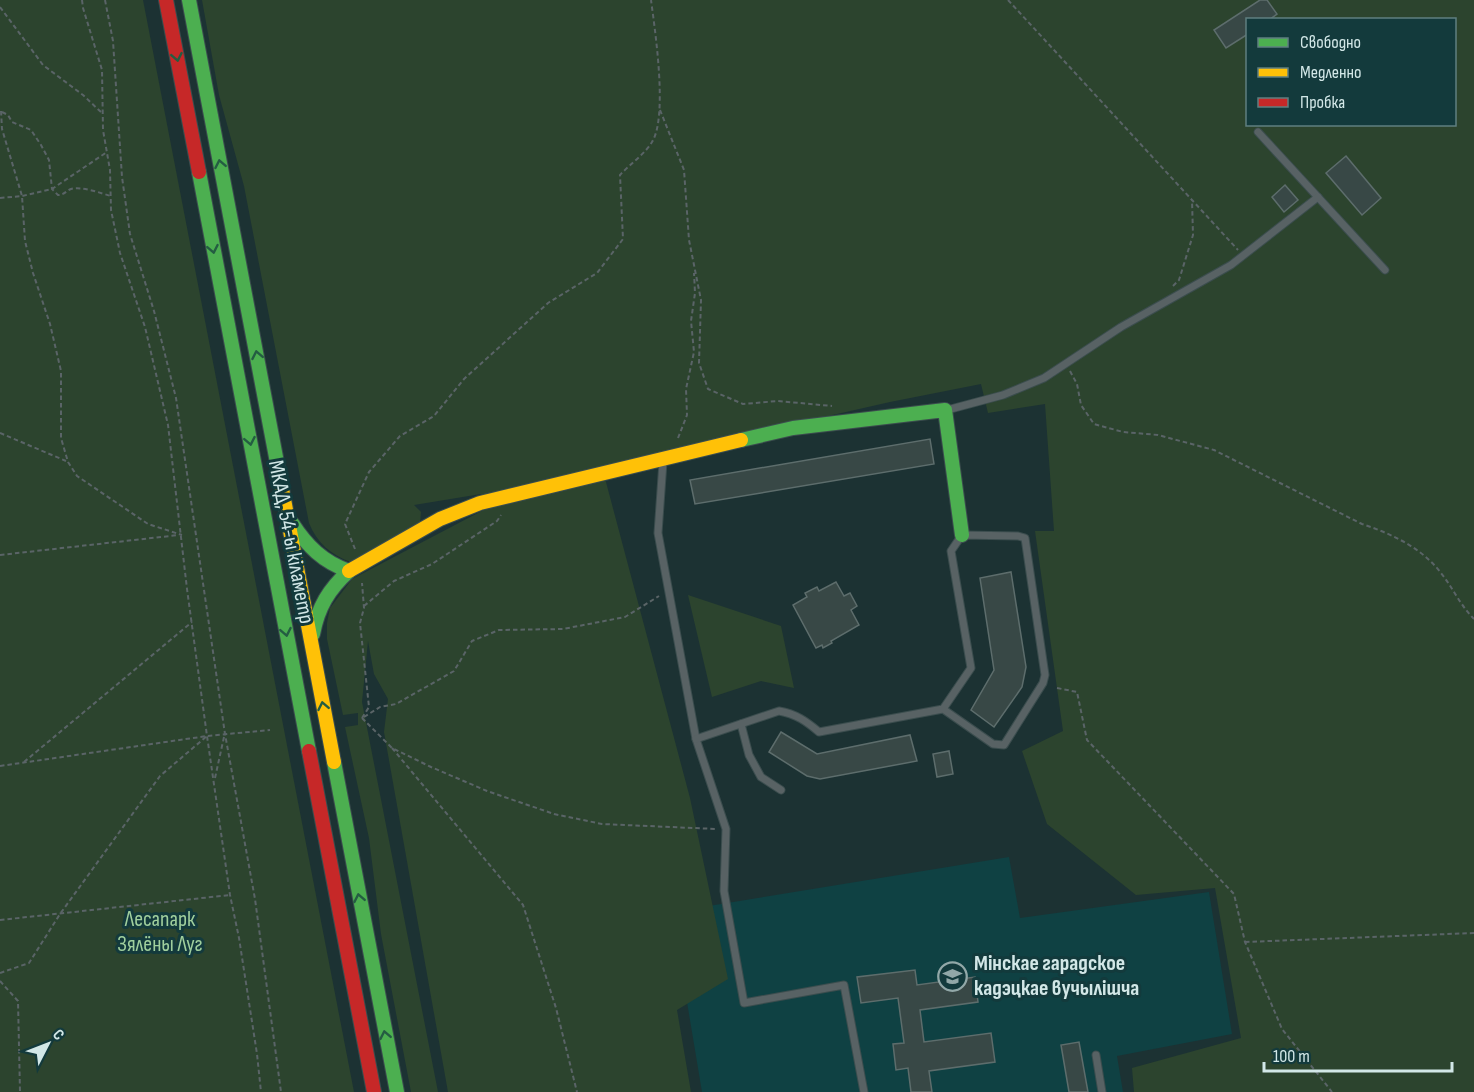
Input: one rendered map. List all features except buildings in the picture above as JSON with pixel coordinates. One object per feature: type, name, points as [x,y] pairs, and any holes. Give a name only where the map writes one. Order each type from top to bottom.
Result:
[{"type":"main road","name":"МКАД, 54-ы кіламетр","points":[[166,0],[374,1092]]},
{"type":"main road","name":"МКАД, 54-ы кіламетр","points":[[189,0],[396,1092]]},
{"type":"main road","points":[[312,646],[316,615],[322,601],[333,586],[355,568],[440,519],[480,503],[792,428],[945,410],[962,535]]},
{"type":"main road","points":[[287,516],[301,538],[319,557],[333,566],[355,568]]},
{"type":"lane","points":[[1258,132],[1385,270]]},
{"type":"lane","points":[[945,410],[1023,388],[1067,363],[1121,327],[1244,257],[1318,197]]},
{"type":"lane","points":[[669,458],[658,533],[696,739],[726,829],[724,891],[744,1003],[844,985],[864,1092]]},
{"type":"lane","points":[[696,739],[779,711],[803,719],[819,732],[943,710],[993,744],[1004,746],[1043,683],[1045,675],[1025,538],[962,535],[951,551],[971,668],[943,710]]},
{"type":"lane","points":[[741,724],[749,755],[761,777],[781,790]]},
{"type":"lane","points":[[1096,1055],[1102,1092]]},
{"type":"path","points":[[82,0],[82,8],[102,70],[103,114],[111,210],[120,253],[145,327],[168,425],[207,736],[261,1092]]},
{"type":"path","points":[[105,0],[113,41],[122,177],[130,234],[154,311],[176,398],[225,734],[255,899],[281,1092]]},
{"type":"path","points":[[362,718],[369,707],[360,623],[364,606],[345,524],[369,472],[400,436],[434,416],[464,379],[548,303],[597,273],[623,239],[620,175],[653,141],[660,110],[657,41],[651,0]]},
{"type":"path","points":[[1008,0],[1244,257]]},
{"type":"path","points":[[0,7],[43,65],[83,95],[103,114]]},
{"type":"path","points":[[660,110],[684,170],[689,240],[701,300],[699,363],[708,389],[743,404],[778,401],[835,406]]},
{"type":"path","points":[[1,111],[8,115],[12,122],[31,130],[49,160],[52,189],[58,195],[63,195],[70,189],[78,189],[111,196]]},
{"type":"path","points":[[1,111],[3,129],[22,196],[26,241],[33,273],[50,324],[61,371],[61,438],[68,462],[77,476],[148,524],[182,535]]},
{"type":"path","points":[[0,198],[52,189],[107,152]]},
{"type":"path","points":[[1172,286],[1179,280],[1192,235],[1192,200]]},
{"type":"path","points":[[669,458],[687,415],[686,389],[694,352],[691,321],[695,293],[694,267]]},
{"type":"path","points":[[1067,363],[1077,384],[1081,405],[1094,424],[1123,432],[1158,435],[1214,450],[1362,524],[1387,532],[1427,556],[1443,574],[1464,609],[1474,619]]},
{"type":"path","points":[[0,433],[68,462]]},
{"type":"path","points":[[364,606],[394,581],[432,564],[497,520],[504,512]]},
{"type":"path","points":[[0,555],[182,535]]},
{"type":"path","points":[[362,718],[380,707],[396,704],[454,671],[472,641],[499,630],[563,629],[625,617],[668,590]]},
{"type":"path","points":[[24,762],[192,622]]},
{"type":"path","points":[[1057,687],[1077,692],[1087,740],[1234,894],[1245,942],[1282,1029],[1332,1092]]},
{"type":"path","points":[[362,718],[392,748],[523,905],[556,1008],[577,1092]]},
{"type":"path","points":[[0,766],[207,736],[270,730]]},
{"type":"path","points":[[214,781],[225,734]]},
{"type":"path","points":[[0,973],[28,963],[60,914],[160,776],[207,736]]},
{"type":"path","points":[[392,748],[487,791],[554,814],[602,824],[726,829]]},
{"type":"path","points":[[0,920],[230,895]]},
{"type":"path","points":[[1245,942],[1474,933]]},
{"type":"path","points":[[0,981],[18,1001],[20,1092]]},
{"type":"shaded area","name":"Мінскае гарадское кадэцкае вучылішча","points":[[1009,857],[1020,918],[1209,892],[1232,1034],[1117,1056],[1123,1092],[702,1092],[672,912]]},
{"type":"green space","name":"Лесапарк Зялёны Луг","points":[[0,0],[143,0],[354,1092],[0,1092]]},
{"type":"green space","points":[[202,0],[1474,0],[1474,1092],[1134,1092],[1132,1068],[1241,1038],[1215,888],[1136,895],[1047,824],[1022,751],[1063,731],[1035,531],[1054,531],[1045,404],[988,413],[981,384],[890,402],[602,467],[690,798],[728,979],[677,1010],[691,1092],[448,1092],[384,732],[388,699],[374,674],[368,641],[362,702],[438,1092],[411,1092],[381,934],[369,838],[345,727],[358,725],[358,713],[343,715],[327,639],[327,623],[330,608],[352,579],[495,504],[481,494],[414,505],[421,512],[420,524],[351,562],[331,552],[316,537],[309,523],[244,186],[219,95]]},
{"type":"green space","points":[[688,595],[781,626],[794,688],[761,681],[712,697]]},
{"type":"traffic: fast","points":[[189,0],[279,473]]},
{"type":"traffic: fast","points":[[199,172],[309,751]]},
{"type":"traffic: fast","points":[[741,440],[793,428],[945,410],[962,535]]},
{"type":"traffic: fast","points":[[292,523],[316,552],[331,563],[349,571]]},
{"type":"traffic: fast","points":[[313,634],[325,599],[349,571]]},
{"type":"traffic: fast","points":[[334,762],[397,1092]]},
{"type":"traffic: slow","points":[[349,571],[440,519],[480,503],[741,440]]},
{"type":"traffic: slow","points":[[279,473],[334,762]]},
{"type":"traffic: jam","points":[[166,0],[199,172]]},
{"type":"traffic: jam","points":[[309,751],[374,1092]]},
{"type":"place","name":"Мінскае гарадское кадэцкае вучылішча","points":[[953,976]]}]
